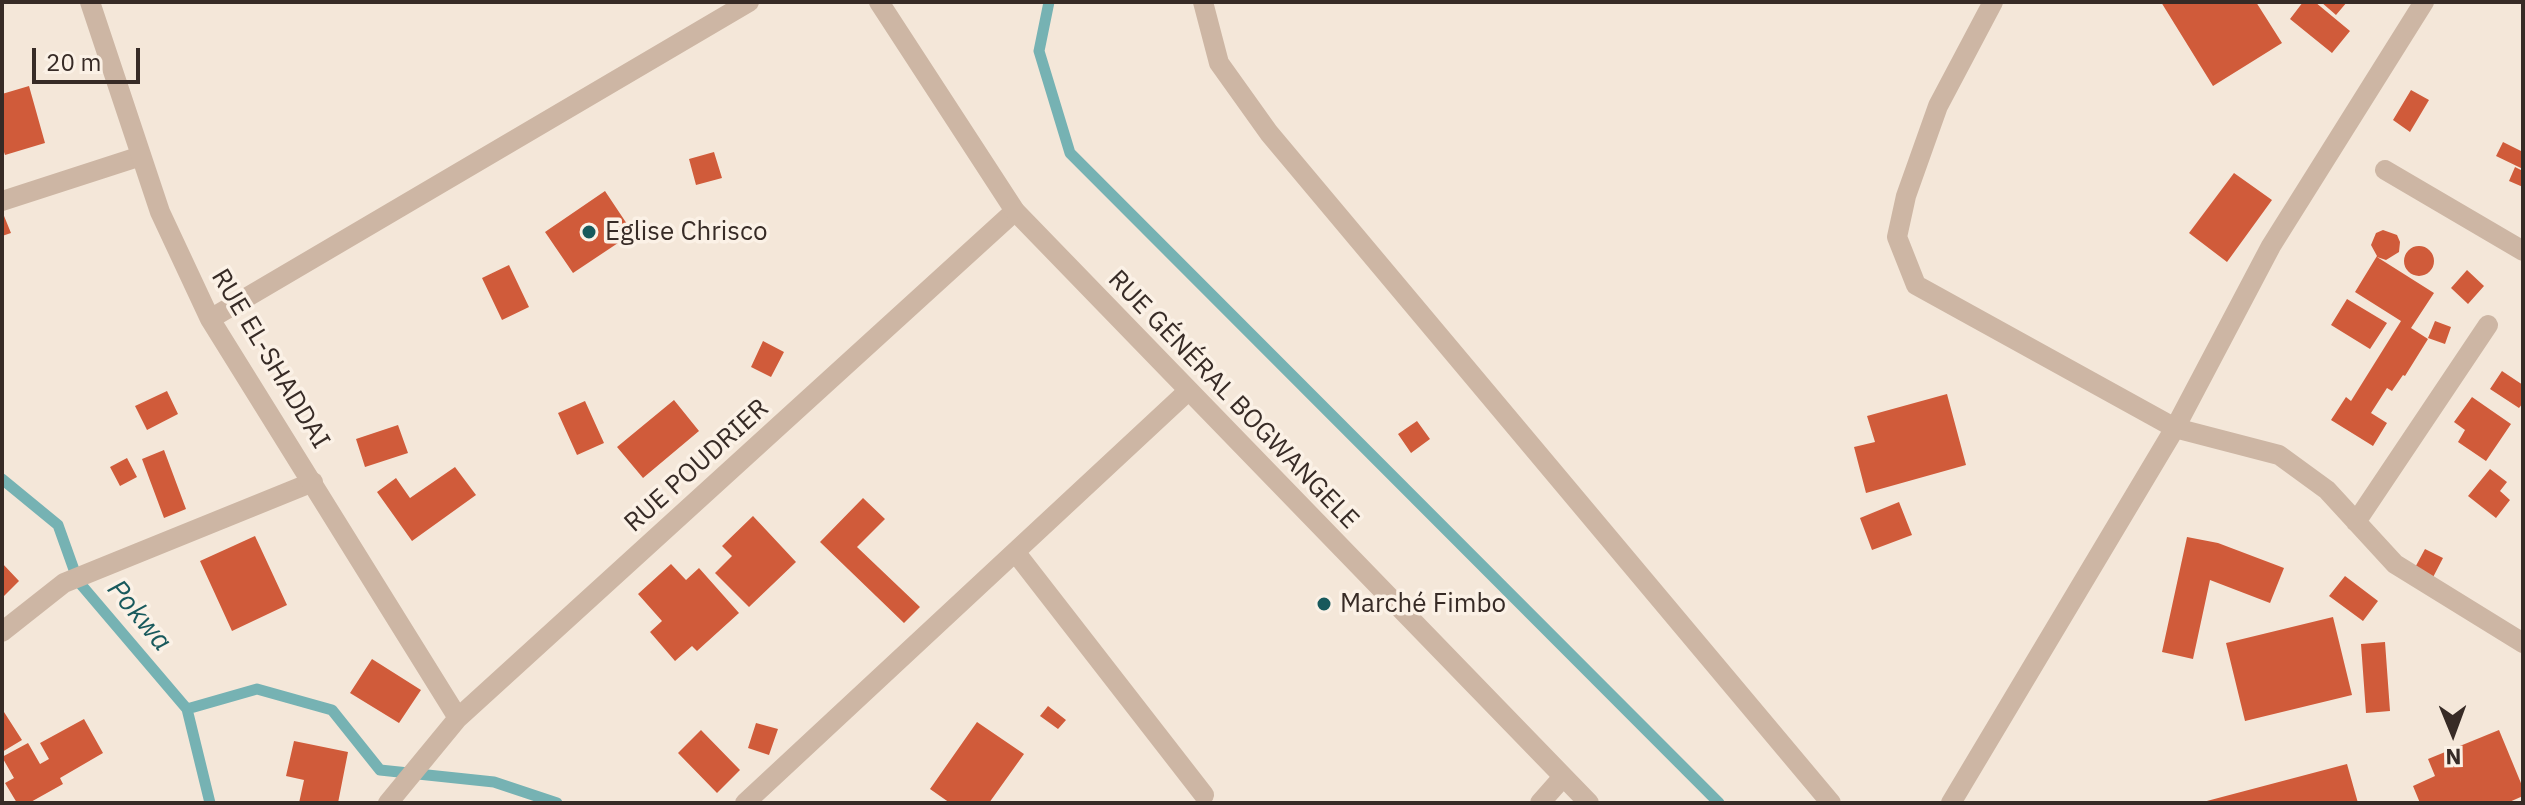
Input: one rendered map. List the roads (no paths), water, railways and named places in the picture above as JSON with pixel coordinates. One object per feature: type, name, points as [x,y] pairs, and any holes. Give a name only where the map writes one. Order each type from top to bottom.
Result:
[{"type":"street","name":"RUE EL-SHADDAI","points":[[90,2],[160,212],[210,319],[458,718]]},
{"type":"street","points":[[210,319],[749,2]]},
{"type":"street","name":"RUE GÉNÉRAL BOGWANGELE","points":[[879,2],[1015,211],[1187,392],[1589,803]]},
{"type":"street","points":[[1203,2],[1219,63],[1269,133],[1831,803]]},
{"type":"street","points":[[1993,2],[1938,106],[1906,196],[1897,237],[1916,285],[2175,428],[2279,455],[2327,490],[2395,564],[2523,643]]},
{"type":"street","points":[[1951,803],[2175,428],[2271,246],[2424,2]]},
{"type":"street","points":[[2,201],[141,156]]},
{"type":"street","points":[[2385,170],[2523,251]]},
{"type":"street","name":"RUE POUDRIER","points":[[392,796],[458,718],[1015,211]]},
{"type":"street","points":[[2356,522],[2488,325]]},
{"type":"street","points":[[745,803],[1187,392]]},
{"type":"street","points":[[9,626],[64,583],[313,482]]},
{"type":"street","points":[[1016,553],[1204,795]]},
{"type":"street","points":[[1540,803],[1563,777]]},
{"type":"waterway","points":[[1049,2],[1039,51],[1070,153],[1719,803]]},
{"type":"waterway","name":"Pokwa","points":[[2,479],[58,525],[78,581],[187,709],[210,803]]},
{"type":"waterway","points":[[187,709],[257,689],[332,710],[380,770],[494,782],[557,803]]},
{"type":"place","name":"Eglise Chrisco","points":[[589,232]]},
{"type":"place","name":"Marché Fimbo","points":[[1324,604]]}]
